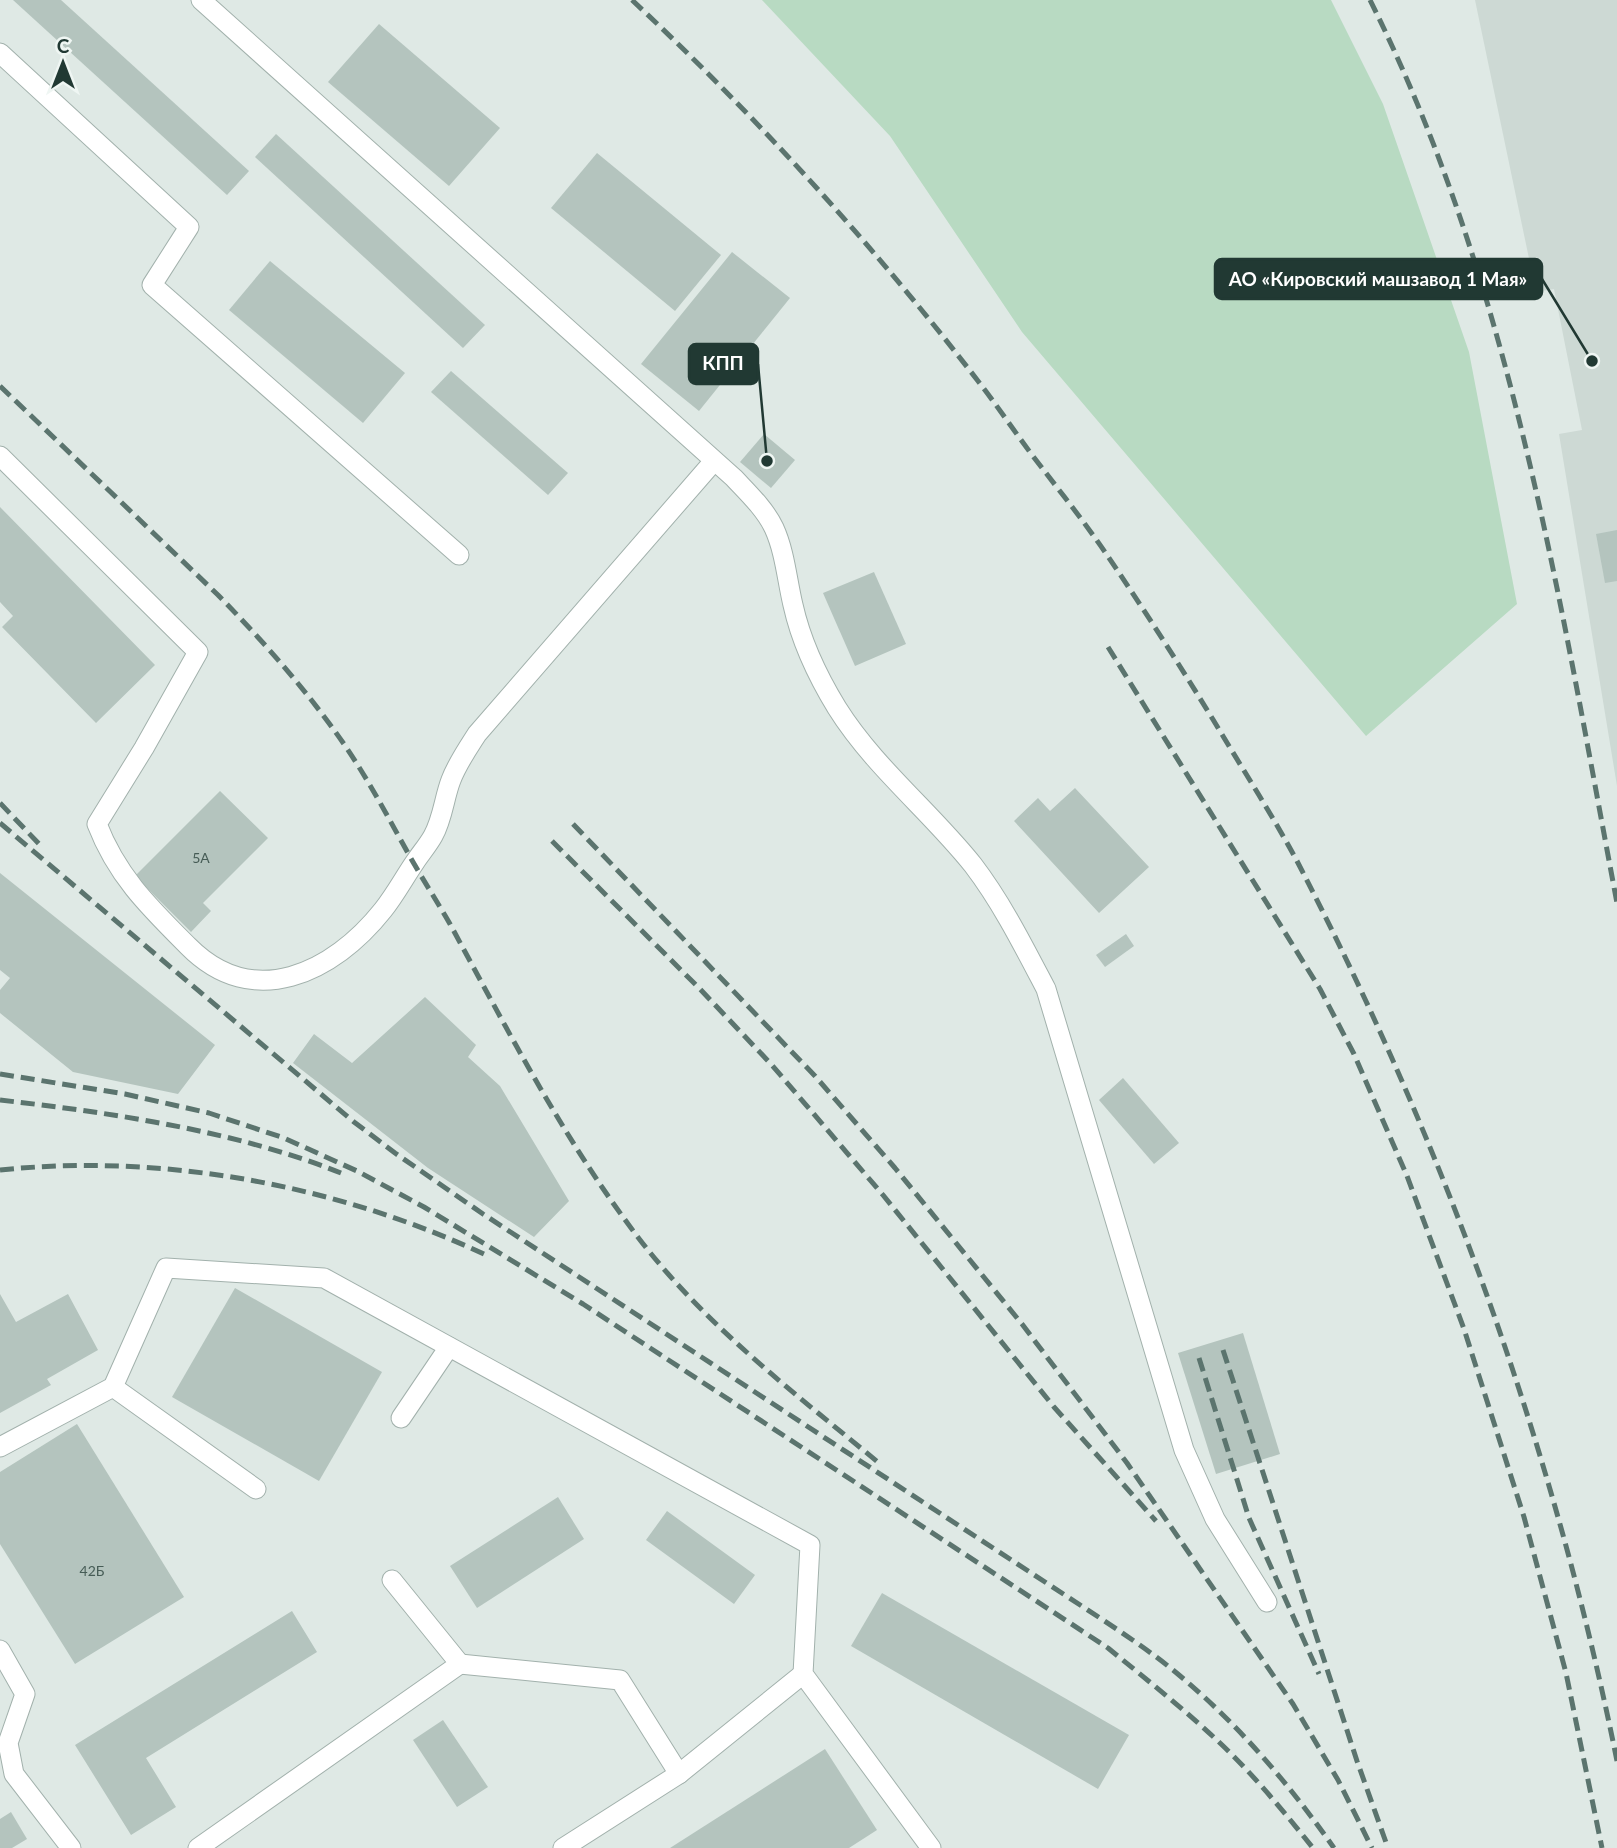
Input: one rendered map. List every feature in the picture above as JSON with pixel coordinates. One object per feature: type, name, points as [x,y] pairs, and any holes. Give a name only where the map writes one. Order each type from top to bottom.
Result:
[{"type":"lane","points":[[201,0],[734,478],[758,504],[773,526],[781,547],[794,609],[811,658],[836,707],[865,747],[973,866],[1016,932],[1046,989],[1184,1450],[1214,1519],[1267,1602]]},
{"type":"lane","points":[[0,52],[189,227],[152,285],[458,555]]},
{"type":"lane","points":[[0,456],[198,652],[97,824],[107,850],[136,893],[195,953],[215,969],[235,977],[275,981],[317,967],[357,936],[381,913],[434,835],[451,780],[477,734],[714,461]]},
{"type":"lane","points":[[0,1447],[113,1387],[166,1268],[324,1278],[810,1545],[803,1674],[931,1848]]},
{"type":"lane","points":[[401,1418],[449,1347]]},
{"type":"lane","points":[[113,1387],[256,1489]]},
{"type":"lane","points":[[392,1580],[460,1664]]},
{"type":"lane","points":[[0,1650],[25,1695],[8,1743],[14,1774],[71,1848]]},
{"type":"lane","points":[[198,1848],[460,1664],[620,1680],[679,1774]]},
{"type":"lane","points":[[563,1848],[679,1774],[803,1674]]},
{"type":"shaded area","points":[[1475,0],[1617,0],[1617,786],[1559,434],[1582,430],[1554,289],[1536,292]]},
{"type":"green space","points":[[762,0],[1331,0],[1383,104],[1469,352],[1517,604],[1366,736],[1022,332],[890,136]]},
{"type":"building","points":[[13,0],[61,0],[249,171],[227,195]]},
{"type":"building","points":[[379,24],[500,128],[449,186],[328,82]]},
{"type":"building","points":[[276,134],[485,325],[463,348],[255,157]]},
{"type":"building","points":[[597,153],[721,255],[675,311],[551,208]]},
{"type":"building","points":[[732,252],[790,298],[699,411],[641,364]]},
{"type":"building","points":[[270,261],[405,373],[363,423],[229,310]]},
{"type":"building","points":[[451,371],[568,473],[548,495],[431,392]]},
{"type":"building","points":[[764,434],[795,460],[771,488],[740,462]]},
{"type":"building","points":[[0,507],[155,665],[96,723],[2,627],[13,616],[0,602]]},
{"type":"building","points":[[1617,530],[1617,581],[1605,583],[1596,534]]},
{"type":"building","points":[[874,572],[906,644],[855,666],[823,593]]},
{"type":"building","points":[[1075,788],[1149,867],[1099,913],[1014,821],[1038,798],[1050,811]]},
{"type":"building","points":[[220,791],[268,838],[203,903],[211,911],[191,932],[135,876]]},
{"type":"building","points":[[0,873],[215,1045],[178,1094],[73,1072],[0,1013],[0,990],[10,978],[0,970]]},
{"type":"building","points":[[1126,934],[1134,946],[1105,967],[1096,955]]},
{"type":"building","points":[[425,997],[476,1045],[468,1057],[500,1086],[569,1201],[534,1237],[428,1168],[293,1063],[314,1034],[352,1063]]},
{"type":"building","points":[[1123,1078],[1179,1143],[1154,1164],[1099,1100]]},
{"type":"building","points":[[235,1288],[382,1372],[319,1481],[172,1397]]},
{"type":"building","points":[[0,1294],[16,1322],[68,1294],[98,1350],[47,1379],[51,1385],[0,1413]]},
{"type":"building","points":[[1243,1333],[1280,1454],[1216,1474],[1178,1353]]},
{"type":"building","points":[[77,1424],[184,1597],[75,1664],[0,1544],[0,1472]]},
{"type":"building","points":[[558,1497],[584,1539],[477,1608],[450,1566]]},
{"type":"building","points":[[667,1511],[755,1575],[734,1604],[646,1540]]},
{"type":"building","points":[[882,1593],[1129,1735],[1098,1789],[851,1646]]},
{"type":"building","points":[[292,1611],[317,1652],[146,1758],[176,1807],[131,1835],[75,1745]]},
{"type":"building","points":[[443,1720],[488,1787],[457,1807],[413,1740]]},
{"type":"building","points":[[825,1749],[877,1830],[849,1848],[670,1848]]},
{"type":"building","points":[[11,1812],[27,1839],[12,1848],[0,1848],[0,1819]]},
{"type":"railway","points":[[632,0],[724,90],[813,183],[978,381],[1123,578],[1289,846],[1350,968],[1400,1077],[1488,1300],[1527,1413],[1561,1528],[1617,1761]]},
{"type":"railway","points":[[1370,0],[1419,107],[1460,217],[1495,329],[1551,557],[1617,903]]},
{"type":"railway","points":[[0,386],[218,595],[317,707],[372,789],[559,1120],[608,1196],[660,1265],[749,1355],[879,1463]]},
{"type":"railway","points":[[1108,647],[1320,989],[1354,1054],[1407,1176],[1464,1329],[1524,1517],[1566,1673],[1602,1848]]},
{"type":"railway","points":[[0,803],[41,846]]},
{"type":"railway","points":[[0,823],[354,1122],[395,1153],[483,1214],[1160,1660],[1201,1694],[1243,1735],[1281,1778],[1334,1848]]},
{"type":"railway","points":[[573,824],[815,1076],[895,1168],[1022,1324],[1127,1463],[1293,1704],[1338,1780],[1372,1848]]},
{"type":"railway","points":[[552,841],[771,1064],[883,1195],[1054,1407],[1156,1521]]},
{"type":"railway","points":[[0,1074],[125,1094],[209,1113],[284,1138],[357,1171],[424,1207],[583,1304],[1108,1648],[1179,1706],[1233,1755],[1313,1848]]},
{"type":"railway","points":[[0,1100],[130,1118],[217,1135],[301,1158],[341,1173]]},
{"type":"railway","points":[[0,1170],[124,1166],[249,1180],[370,1210],[486,1255]]},
{"type":"railway","points":[[1223,1350],[1388,1848]]},
{"type":"railway","points":[[1199,1358],[1249,1518],[1319,1674]]},
{"type":"place","name":"АО «Кировский машзавод 1 Мая»","points":[[1592,361]]},
{"type":"place","name":"КПП","points":[[767,461]]}]
